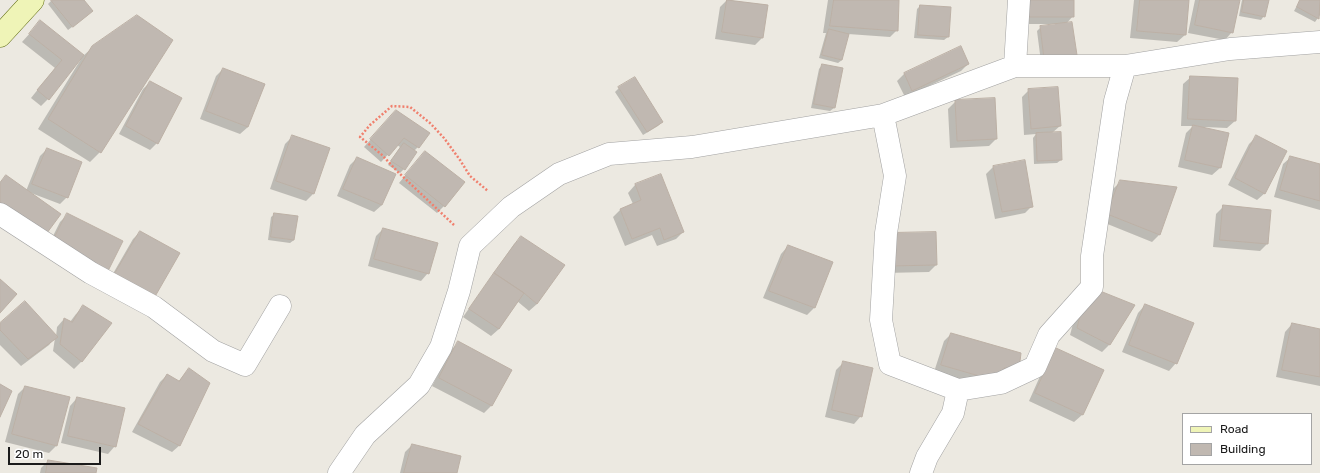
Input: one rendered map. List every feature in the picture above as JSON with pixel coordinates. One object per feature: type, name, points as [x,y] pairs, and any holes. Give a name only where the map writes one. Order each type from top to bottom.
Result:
[{"type":"street","points":[[0,36],[33,0]]},
{"type":"street","points":[[1015,66],[1019,0]]},
{"type":"street","points":[[339,473],[365,435],[418,385],[441,347],[470,246],[511,207],[559,174],[609,154],[692,147],[883,115],[1015,66],[1125,66],[1230,49],[1320,42]]},
{"type":"street","points":[[883,115],[894,176],[886,233],[880,320],[890,364],[958,390],[1001,383],[1035,367],[1049,335],[1092,287],[1092,256],[1115,101],[1125,66]]},
{"type":"street","points":[[0,214],[92,273],[154,307],[213,350],[245,365],[280,306]]},
{"type":"street","points":[[921,473],[928,456],[953,413],[958,390]]},
{"type":"path","points":[[470,246],[465,232],[454,224],[398,172],[381,154],[360,137],[370,125],[392,106],[410,106],[430,123],[444,138],[470,176],[511,207]]},
{"type":"building","points":[[51,0],[84,0],[93,11],[73,27]]},
{"type":"building","points":[[727,0],[768,5],[763,38],[722,32]]},
{"type":"building","points":[[834,0],[899,0],[898,31],[830,26]]},
{"type":"building","points":[[1029,0],[1074,0],[1074,17],[1029,17]]},
{"type":"building","points":[[1140,0],[1189,0],[1186,35],[1137,31]]},
{"type":"building","points":[[1200,0],[1240,0],[1233,33],[1195,25]]},
{"type":"building","points":[[1244,0],[1269,0],[1265,17],[1242,12]]},
{"type":"building","points":[[1300,0],[1320,0],[1319,19],[1297,7]]},
{"type":"building","points":[[920,5],[951,7],[949,37],[918,35]]},
{"type":"building","points":[[137,15],[173,40],[101,153],[48,119],[92,46]]},
{"type":"building","points":[[40,20],[84,55],[49,100],[37,90],[62,60],[29,34]]},
{"type":"building","points":[[1072,22],[1077,55],[1044,59],[1040,26]]},
{"type":"building","points":[[829,29],[849,34],[842,60],[822,55]]},
{"type":"building","points":[[961,46],[969,64],[912,91],[904,73]]},
{"type":"building","points":[[822,64],[843,68],[835,108],[814,104]]},
{"type":"building","points":[[223,68],[265,84],[248,127],[206,111]]},
{"type":"building","points":[[1190,76],[1238,78],[1236,121],[1188,119]]},
{"type":"building","points":[[635,77],[663,122],[647,132],[618,87]]},
{"type":"building","points":[[150,81],[182,98],[158,144],[126,126]]},
{"type":"building","points":[[1058,87],[1061,126],[1031,129],[1028,89]]},
{"type":"building","points":[[995,98],[997,139],[957,141],[955,100]]},
{"type":"building","points":[[396,110],[430,133],[419,148],[404,138],[389,156],[370,139]]},
{"type":"building","points":[[1193,125],[1229,133],[1221,168],[1185,160]]},
{"type":"building","points":[[1061,132],[1062,160],[1037,161],[1036,133]]},
{"type":"building","points":[[292,135],[330,148],[314,194],[276,181]]},
{"type":"building","points":[[1256,135],[1287,151],[1265,194],[1235,178]]},
{"type":"building","points":[[404,143],[417,152],[405,170],[391,161]]},
{"type":"building","points":[[47,148],[82,162],[68,198],[32,184]]},
{"type":"building","points":[[425,151],[465,182],[445,207],[405,175]]},
{"type":"building","points":[[1290,156],[1320,164],[1320,201],[1280,190]]},
{"type":"building","points":[[357,157],[396,174],[382,205],[343,189]]},
{"type":"building","points":[[1025,160],[1033,207],[1002,212],[993,166]]},
{"type":"building","points":[[661,174],[684,232],[664,240],[660,228],[632,239],[620,209],[641,200],[635,184]]},
{"type":"building","points":[[6,175],[61,214],[44,237],[0,205],[0,183]]},
{"type":"building","points":[[1120,180],[1177,187],[1160,235],[1107,214]]},
{"type":"building","points":[[1223,205],[1271,210],[1268,244],[1220,240]]},
{"type":"building","points":[[67,213],[123,241],[108,271],[52,243]]},
{"type":"building","points":[[274,213],[298,216],[294,240],[271,237]]},
{"type":"building","points":[[383,228],[438,243],[429,274],[374,259]]},
{"type":"building","points":[[140,231],[180,253],[153,300],[113,277]]},
{"type":"building","points":[[936,232],[937,265],[891,266],[890,233]]},
{"type":"building","points":[[521,236],[565,265],[537,304],[524,293],[494,273]]},
{"type":"building","points":[[788,245],[833,262],[815,308],[769,291]]},
{"type":"building","points":[[494,273],[524,293],[499,329],[469,309]]},
{"type":"building","points":[[0,279],[17,294],[0,313]]},
{"type":"building","points":[[1095,289],[1135,305],[1110,345],[1077,328],[1081,312]]},
{"type":"building","points":[[25,301],[58,337],[28,359],[0,330],[0,323]]},
{"type":"building","points":[[1145,304],[1194,323],[1177,364],[1129,345]]},
{"type":"building","points":[[83,305],[112,323],[82,362],[60,344],[64,318],[72,322]]},
{"type":"building","points":[[1292,323],[1320,329],[1320,377],[1282,370]]},
{"type":"building","points":[[951,333],[1021,353],[1019,370],[1004,368],[1000,382],[941,365]]},
{"type":"building","points":[[458,341],[512,370],[492,406],[439,378]]},
{"type":"building","points":[[1056,348],[1104,370],[1083,415],[1035,393]]},
{"type":"building","points":[[843,361],[873,368],[862,417],[832,410]]},
{"type":"building","points":[[189,368],[210,383],[180,446],[138,424],[167,374],[179,381]]},
{"type":"building","points":[[0,384],[12,391],[0,417]]},
{"type":"building","points":[[25,386],[70,397],[57,446],[12,434]]},
{"type":"building","points":[[77,397],[125,408],[116,447],[68,436]]},
{"type":"building","points":[[412,444],[461,456],[457,473],[404,473]]},
{"type":"building","points":[[48,460],[97,468],[96,473],[46,473]]}]
